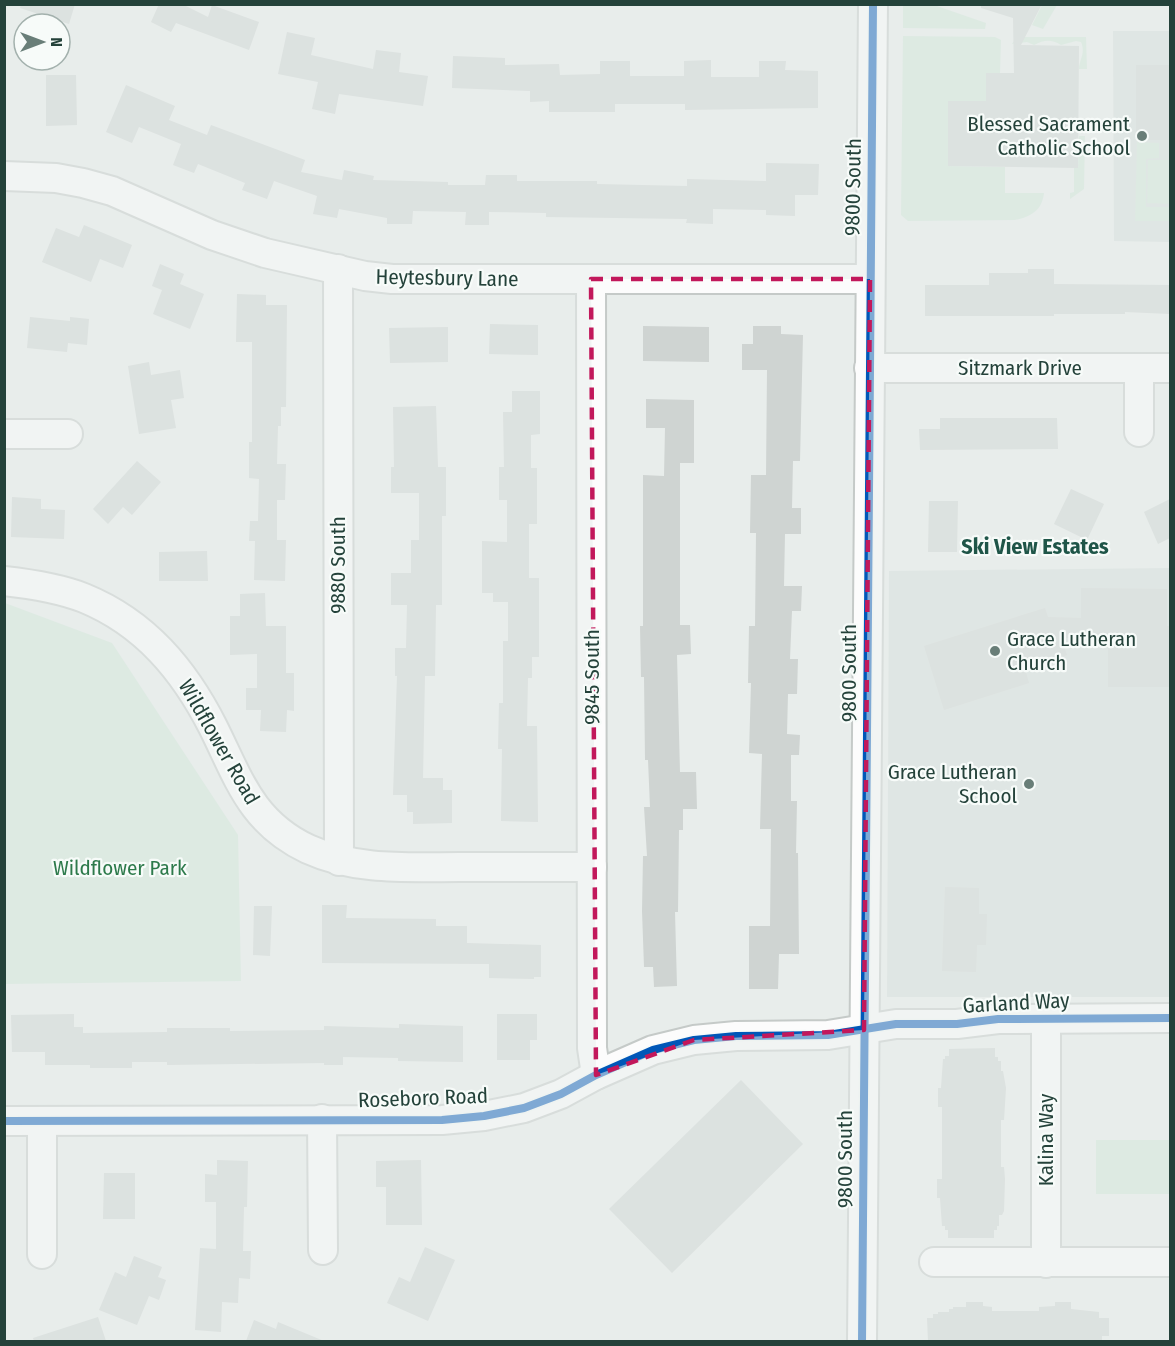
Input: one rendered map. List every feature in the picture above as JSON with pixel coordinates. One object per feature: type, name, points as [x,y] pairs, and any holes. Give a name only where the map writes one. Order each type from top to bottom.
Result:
[{"type":"street","name":"9800 South","points":[[862,1341],[873,4]]},
{"type":"street","name":"Heytesbury Lane","points":[[4,176],[56,178],[112,191],[212,235],[265,253],[365,276],[392,279],[870,279]]},
{"type":"street","name":"9880 South","points":[[338,269],[339,861]]},
{"type":"street","name":"9845 South","points":[[591,279],[592,1048],[596,1075]]},
{"type":"street","name":"Sitzmark Drive","points":[[870,368],[1170,368]]},
{"type":"street","points":[[1139,368],[1139,432]]},
{"type":"street","points":[[4,434],[68,434]]},
{"type":"street","name":"Wildflower Road","points":[[4,581],[35,585],[84,598],[129,622],[165,654],[194,693],[248,800],[275,829],[307,848],[339,861],[384,867],[592,867]]},
{"type":"street","name":"Kalina Way","points":[[1046,1018],[1046,1263]]},
{"type":"street","name":"Garland Way","points":[[864,1030],[896,1024],[957,1024],[998,1019],[1170,1018]]},
{"type":"street","name":"Roseboro Road","points":[[4,1121],[442,1120],[484,1116],[524,1108],[561,1094],[596,1075],[653,1050],[694,1040],[736,1036],[828,1035],[864,1030]]},
{"type":"street","points":[[322,1119],[323,1250]]},
{"type":"street","points":[[42,1121],[42,1254]]},
{"type":"street","points":[[934,1262],[1170,1262]]},
{"type":"highlighted area","points":[[591,279],[870,279],[864,1030],[694,1040],[596,1075]]},
{"type":"shaded area","name":"Blessed Sacrament Catholic School","points":[[1113,31],[1170,31],[1170,242],[1114,241]]},
{"type":"shaded area","name":"Grace Lutheran School","points":[[1170,568],[1170,997],[887,997],[889,571]]},
{"type":"green space","points":[[903,5],[934,5],[986,23],[985,29],[903,28]]},
{"type":"green space","points":[[1042,5],[1057,5],[1043,29],[1032,25]]},
{"type":"green space","points":[[903,36],[995,37],[1001,40],[1000,73],[986,73],[986,101],[948,101],[948,166],[1005,167],[1005,193],[1044,193],[1038,209],[1026,217],[1015,220],[908,221],[901,215]]},
{"type":"green space","points":[[1017,37],[1086,37],[1087,69],[1079,69],[1083,53],[1081,42],[1061,45],[1048,41],[1034,45],[1027,42],[1012,44]]},
{"type":"green space","points":[[1079,136],[1085,136],[1084,189],[1070,199],[1070,193],[1074,192],[1074,168],[1078,168]]},
{"type":"green space","points":[[1137,142],[1159,143],[1159,158],[1146,159],[1146,207],[1170,207],[1170,221],[1135,221]]},
{"type":"green space","points":[[1148,160],[1170,160],[1170,204],[1147,203]]},
{"type":"green space","name":"Wildflower Park","points":[[5,603],[112,643],[238,835],[241,981],[5,984]]},
{"type":"green space","points":[[1096,1140],[1170,1140],[1170,1194],[1096,1194]]},
{"type":"building","points":[[21,4],[75,4],[72,14],[72,12],[32,12],[20,8]]},
{"type":"building","points":[[159,4],[182,4],[208,17],[212,5],[259,22],[249,50],[176,23],[171,32],[151,22]]},
{"type":"building","points":[[981,4],[1042,4],[1021,45],[1079,46],[1078,168],[948,166],[948,101],[986,101],[986,73],[1014,73],[1013,18],[981,8]]},
{"type":"building","points":[[287,32],[315,38],[311,55],[373,69],[376,50],[401,53],[399,72],[428,76],[423,106],[339,94],[335,114],[312,109],[318,82],[278,74]]},
{"type":"building","points":[[453,56],[505,58],[505,65],[559,64],[560,75],[600,74],[600,61],[630,61],[630,76],[684,76],[684,61],[711,60],[711,77],[759,77],[759,61],[786,61],[785,70],[818,71],[818,108],[685,110],[685,104],[615,104],[615,112],[549,112],[549,101],[530,102],[530,91],[452,88]]},
{"type":"building","points":[[1136,65],[1170,65],[1170,140],[1136,140]]},
{"type":"building","points":[[46,75],[76,75],[77,125],[46,126]]},
{"type":"building","points":[[126,85],[175,106],[169,120],[207,135],[211,125],[305,160],[301,172],[342,180],[344,170],[374,176],[373,180],[448,182],[448,185],[485,185],[486,175],[517,175],[517,181],[597,181],[597,184],[687,186],[687,179],[766,181],[766,163],[819,164],[818,195],[795,195],[795,216],[766,215],[766,210],[713,209],[713,224],[686,223],[687,219],[546,217],[546,213],[489,212],[489,225],[465,225],[466,212],[413,211],[412,224],[387,224],[387,218],[339,209],[337,218],[313,214],[317,196],[274,181],[267,199],[242,190],[245,183],[198,164],[194,173],[173,165],[181,144],[139,127],[132,143],[106,132]]},
{"type":"building","points":[[84,225],[132,245],[123,268],[100,259],[91,282],[42,262],[56,228],[79,237]]},
{"type":"building","points":[[160,264],[184,274],[180,284],[204,294],[190,329],[153,314],[162,290],[152,286]]},
{"type":"building","points":[[1028,269],[1054,269],[1054,284],[1170,285],[1170,314],[1125,312],[1125,314],[1054,314],[1054,316],[925,316],[925,285],[989,285],[989,273],[1028,273]]},
{"type":"building","points":[[237,294],[266,295],[266,305],[287,305],[286,407],[281,407],[281,426],[278,426],[277,464],[286,464],[285,500],[277,500],[277,540],[286,540],[285,581],[254,580],[255,541],[249,541],[250,521],[258,521],[259,479],[249,478],[249,442],[252,442],[252,342],[236,342]]},
{"type":"building","points":[[30,317],[70,321],[70,317],[89,319],[87,345],[68,343],[67,352],[27,348]]},
{"type":"building","points":[[490,324],[538,325],[538,355],[489,354]]},
{"type":"building","points":[[643,326],[709,327],[709,362],[643,361]]},
{"type":"building","points":[[753,326],[781,326],[781,334],[803,335],[800,461],[793,461],[792,508],[801,508],[801,534],[785,534],[784,586],[802,586],[801,611],[792,611],[790,659],[798,659],[797,694],[788,694],[787,734],[800,735],[799,755],[791,755],[791,801],[797,801],[799,954],[779,954],[778,989],[749,989],[749,926],[770,926],[771,829],[760,829],[762,754],[749,753],[751,683],[748,683],[749,626],[755,626],[756,533],[750,533],[751,475],[766,475],[767,370],[742,370],[742,344],[753,344]]},
{"type":"building","points":[[448,327],[448,362],[390,363],[389,328]]},
{"type":"building","points":[[149,362],[151,375],[180,370],[184,398],[171,400],[176,428],[139,434],[128,366]]},
{"type":"building","points":[[512,391],[540,391],[540,434],[531,435],[531,468],[537,468],[537,524],[529,524],[529,578],[539,578],[539,657],[532,657],[532,678],[528,678],[527,726],[537,726],[538,822],[501,821],[502,749],[498,749],[499,703],[503,703],[503,641],[508,641],[508,602],[493,602],[493,593],[482,593],[482,541],[507,542],[507,500],[499,500],[499,467],[504,467],[503,412],[512,412]]},
{"type":"building","points":[[646,399],[694,400],[694,463],[680,463],[680,625],[690,625],[691,654],[677,655],[680,772],[696,772],[697,809],[683,809],[683,830],[679,830],[678,912],[675,912],[677,986],[654,987],[653,967],[644,967],[643,856],[647,856],[644,807],[650,807],[648,760],[645,760],[644,677],[641,677],[640,626],[643,626],[643,475],[664,476],[665,428],[646,428]]},
{"type":"building","points":[[436,406],[438,467],[446,467],[446,516],[442,516],[442,605],[436,605],[435,676],[425,676],[423,778],[443,778],[443,790],[452,790],[452,823],[413,824],[413,812],[407,812],[407,795],[393,795],[397,676],[395,676],[395,648],[406,648],[407,605],[391,605],[391,573],[411,573],[411,540],[419,540],[419,493],[391,493],[391,467],[394,467],[393,407]]},
{"type":"building","points":[[940,418],[1057,418],[1058,449],[920,450],[919,429],[940,429]]},
{"type":"building","points":[[137,461],[161,482],[132,515],[123,507],[108,524],[93,509]]},
{"type":"building","points":[[1071,489],[1104,504],[1087,540],[1054,524]]},
{"type":"building","points":[[12,497],[41,499],[41,509],[65,510],[64,539],[11,537]]},
{"type":"building","points":[[1170,499],[1170,538],[1158,544],[1144,512]]},
{"type":"building","points":[[929,501],[958,501],[957,552],[928,552]]},
{"type":"building","points":[[207,551],[208,581],[159,581],[159,552]]},
{"type":"building","name":"Grace Lutheran Church","points":[[1081,588],[1167,589],[1167,626],[1170,626],[1170,687],[1108,687],[1108,638],[1061,638],[1067,655],[1025,669],[1029,683],[944,710],[924,646],[1045,608],[1048,617],[1081,618]]},
{"type":"building","points":[[265,593],[266,626],[286,626],[286,673],[294,673],[294,711],[287,710],[286,732],[260,731],[261,710],[246,710],[246,688],[257,688],[257,654],[230,655],[230,616],[240,616],[240,594]]},
{"type":"building","points":[[945,887],[979,888],[979,914],[987,914],[986,945],[977,945],[976,972],[942,971]]},
{"type":"building","points":[[322,905],[347,905],[346,918],[436,919],[436,926],[467,926],[467,943],[541,945],[541,977],[534,977],[534,979],[489,978],[489,964],[322,963]]},
{"type":"building","points":[[254,906],[272,906],[270,956],[253,955]]},
{"type":"building","points":[[74,1014],[74,1027],[83,1027],[83,1033],[167,1032],[167,1028],[230,1028],[230,1031],[324,1030],[324,1026],[399,1028],[399,1024],[463,1026],[463,1062],[343,1057],[343,1065],[324,1065],[324,1063],[167,1065],[167,1062],[132,1062],[132,1068],[90,1068],[90,1065],[45,1065],[45,1052],[12,1052],[11,1015]]},
{"type":"building","points":[[497,1014],[537,1014],[537,1040],[530,1040],[530,1060],[497,1060]]},
{"type":"building","points":[[995,1048],[995,1057],[1001,1061],[1001,1071],[1003,1071],[1006,1088],[1004,1120],[1001,1120],[1001,1167],[1004,1167],[1005,1179],[1004,1211],[1002,1215],[999,1215],[999,1226],[997,1230],[994,1230],[994,1238],[948,1238],[948,1230],[942,1226],[940,1198],[937,1198],[937,1179],[942,1179],[942,1107],[938,1107],[938,1088],[941,1088],[943,1059],[949,1056],[949,1049]]},
{"type":"building","points":[[741,1080],[803,1144],[672,1273],[609,1209]]},
{"type":"building","points":[[217,1160],[248,1161],[243,1251],[251,1251],[250,1279],[239,1278],[238,1303],[222,1302],[221,1332],[195,1330],[200,1248],[216,1249],[216,1202],[205,1202],[205,1174],[217,1175]]},
{"type":"building","points":[[421,1160],[422,1225],[386,1225],[386,1187],[376,1187],[376,1161]]},
{"type":"building","points":[[104,1173],[135,1173],[135,1219],[103,1219]]},
{"type":"building","points":[[425,1247],[455,1260],[428,1321],[387,1303],[399,1277],[410,1282]]},
{"type":"building","points":[[134,1256],[162,1267],[158,1277],[166,1280],[159,1300],[149,1296],[137,1325],[99,1310],[115,1272],[126,1277]]},
{"type":"building","points":[[966,1302],[983,1302],[983,1306],[992,1307],[992,1311],[1039,1311],[1039,1307],[1055,1306],[1055,1302],[1071,1302],[1071,1309],[1099,1312],[1099,1318],[1109,1318],[1109,1336],[1102,1336],[1102,1341],[928,1341],[927,1318],[933,1318],[933,1314],[938,1314],[938,1312],[949,1312],[949,1309],[953,1307],[966,1307]]},
{"type":"building","points":[[98,1317],[106,1341],[34,1341],[33,1338]]},
{"type":"building","points":[[254,1320],[276,1329],[278,1322],[324,1341],[246,1341]]},
{"type":"cycle path","points":[[862,1342],[873,4]]},
{"type":"cycle path","points":[[4,1121],[442,1120],[484,1116],[524,1108],[561,1094],[596,1075],[653,1050],[694,1040],[736,1036],[828,1035],[896,1024],[957,1024],[998,1019],[1170,1018]]},
{"type":"place","name":"Blessed Sacrament Catholic School","points":[[1142,136]]},
{"type":"place","name":"Grace Lutheran Church","points":[[995,651]]},
{"type":"place","name":"Grace Lutheran School","points":[[1029,784]]},
{"type":"district","name":"Ski View Estates","points":[[1035,546]]}]
